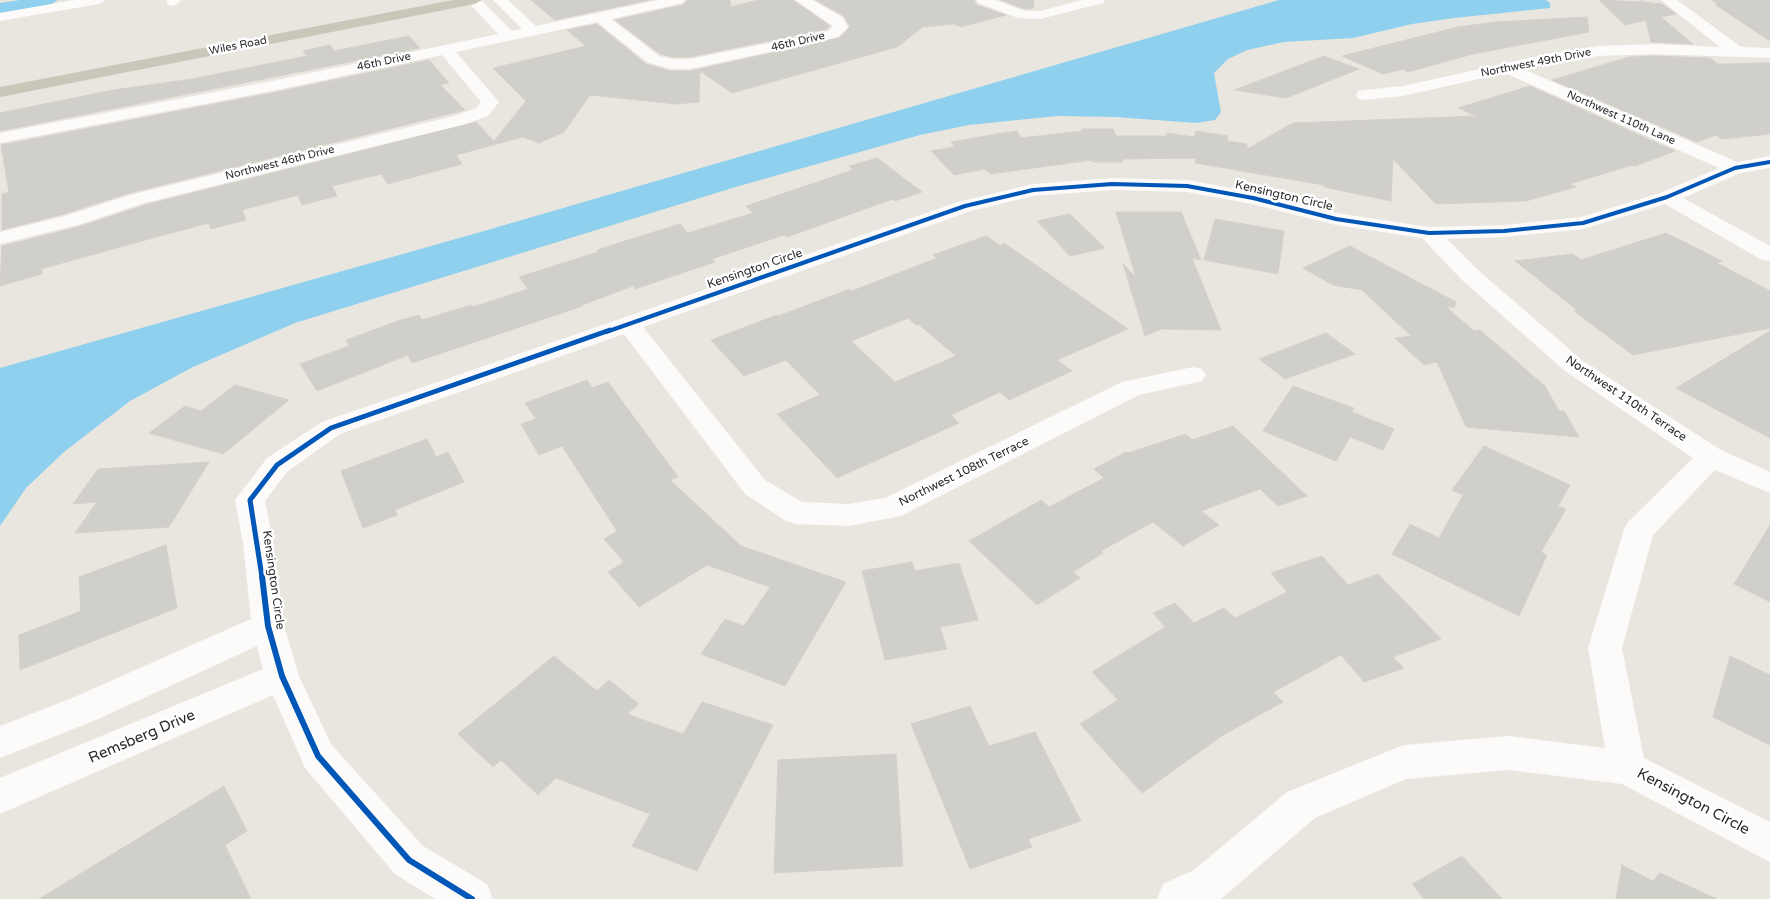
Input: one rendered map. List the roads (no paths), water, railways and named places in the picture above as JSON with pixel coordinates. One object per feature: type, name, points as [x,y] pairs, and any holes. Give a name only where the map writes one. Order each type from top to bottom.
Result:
[{"type":"main road","name":"Wiles Road","points":[[0,79],[419,0]]},
{"type":"main road","name":"Wiles Road","points":[[0,92],[474,0]]},
{"type":"street","points":[[0,17],[99,0]]},
{"type":"street","points":[[474,0],[509,36]]},
{"type":"street","points":[[500,0],[533,31]]},
{"type":"street","name":"46th Drive","points":[[0,138],[168,106],[678,0]]},
{"type":"street","name":"46th Drive","points":[[600,17],[653,59],[671,64],[690,64],[833,34],[841,28],[837,20],[802,0]]},
{"type":"street","points":[[983,0],[1023,15],[1040,15],[1098,0]]},
{"type":"street","points":[[1668,0],[1736,51]]},
{"type":"street","name":"Northwest 46th Drive","points":[[0,238],[71,221],[137,199],[460,120],[482,112],[490,102],[446,49]]},
{"type":"street","name":"Northwest 49th Drive","points":[[1364,95],[1403,91],[1548,59],[1598,52],[1655,49],[1770,53]]},
{"type":"street","name":"Northwest 110th Lane","points":[[1506,68],[1735,168]]},
{"type":"street","name":"46th Drive","points":[[0,150],[149,117],[168,106]]},
{"type":"street","name":"Kensington Circle","points":[[472,899],[409,860],[318,756],[282,676],[268,626],[258,543],[250,500],[277,465],[331,428],[965,206],[1033,190],[1112,184],[1187,186],[1253,198],[1336,219],[1429,234],[1504,231],[1583,223],[1667,196],[1735,168],[1770,162]]},
{"type":"street","points":[[1667,196],[1770,255]]},
{"type":"street","name":"Northwest 110th Terrace","points":[[1429,234],[1470,275],[1574,366],[1711,457],[1770,483]]},
{"type":"street","name":"Northwest 108th Terrace","points":[[629,324],[755,487],[796,513],[848,515],[891,508],[1131,388],[1193,375]]},
{"type":"street","points":[[1627,768],[1605,648],[1639,530],[1711,457]]},
{"type":"street","points":[[0,742],[84,709],[268,626]]},
{"type":"street","name":"Remsberg Drive","points":[[0,796],[84,762],[282,676]]},
{"type":"street","name":"Kensington Circle","points":[[1178,899],[1208,884],[1300,805],[1404,762],[1509,753],[1627,768],[1770,842]]},
{"type":"water","points":[[1279,0],[1546,0],[1550,3],[1550,8],[1454,18],[1412,24],[1353,38],[1284,42],[1247,50],[1228,59],[1214,73],[1221,112],[1215,120],[1196,123],[1115,117],[1057,116],[969,125],[920,135],[739,186],[295,323],[193,367],[130,401],[64,452],[26,488],[0,526],[0,368],[484,231]]},
{"type":"waterway","points":[[0,8],[50,0]]}]
